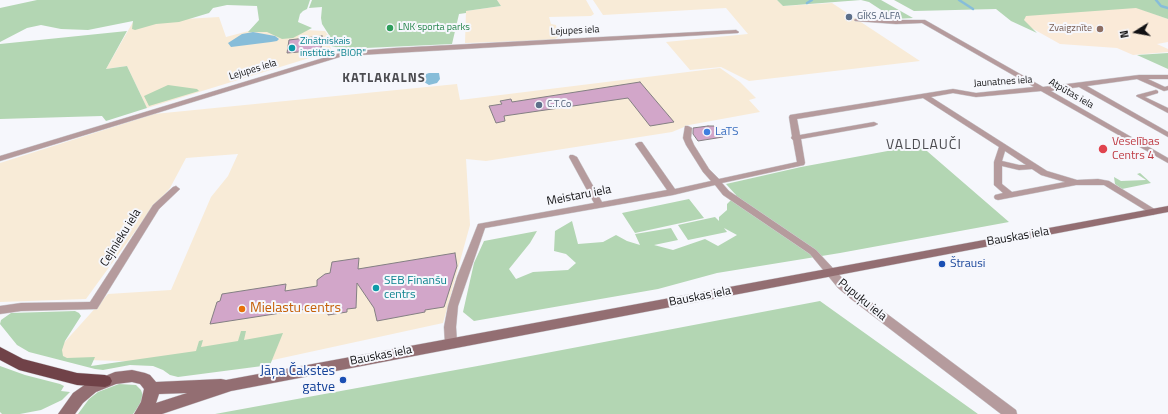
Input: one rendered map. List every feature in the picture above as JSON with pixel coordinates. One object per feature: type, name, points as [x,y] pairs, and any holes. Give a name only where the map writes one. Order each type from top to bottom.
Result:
[{"type":"highway","points":[[0,353],[19,364],[40,370],[77,379],[105,381]]},
{"type":"main road","name":"Bauskas iela","points":[[142,414],[231,385],[1168,209]]},
{"type":"main road","points":[[64,412],[91,388],[115,378],[132,376],[145,379],[152,388],[150,400],[142,414]]},
{"type":"main road","name":"Bauskas iela","points":[[152,388],[231,385]]},
{"type":"street","name":"Atpūtas iela","points":[[857,20],[896,22],[923,20],[1168,161]]},
{"type":"street","name":"Lejupes iela","points":[[0,159],[343,54],[736,32]]},
{"type":"street","name":"Jaunatnes iela","points":[[796,138],[793,117],[953,91],[976,95],[1044,90],[1139,77],[1168,77]]},
{"type":"street","points":[[1139,77],[1162,90]]},
{"type":"street","points":[[1080,85],[1168,135]]},
{"type":"street","points":[[1162,90],[1140,96],[1168,111]]},
{"type":"street","points":[[925,96],[1044,173],[1076,183]]},
{"type":"street","points":[[796,138],[874,124]]},
{"type":"street","name":"Pupuķu iela","points":[[688,128],[687,138],[690,145],[706,170],[726,193],[813,252],[842,285],[855,296],[1011,414]]},
{"type":"street","name":"Meistaru iela","points":[[451,343],[450,327],[453,306],[481,226],[673,192],[801,163],[796,138]]},
{"type":"street","points":[[639,144],[673,192]]},
{"type":"street","points":[[1003,146],[998,162],[998,185],[1010,195]]},
{"type":"street","points":[[573,157],[599,205]]},
{"type":"street","points":[[998,162],[1019,168],[1034,166]]},
{"type":"street","points":[[998,197],[1076,183],[1098,182],[1106,183],[1153,212]]},
{"type":"street","name":"Ceļinieku iela","points":[[0,310],[22,307],[93,306],[156,207],[176,189]]},
{"type":"shaded area","points":[[497,0],[586,0],[594,14],[591,16],[549,17],[551,24],[556,25],[558,37],[554,40],[465,43],[466,11],[501,6]]},
{"type":"shaded area","points":[[593,0],[777,0],[783,6],[832,3],[920,61],[749,81],[721,67],[690,70],[666,42],[748,34],[726,8],[603,15]]},
{"type":"shaded area","name":"Zvaigznīte","points":[[1135,7],[1168,19],[1168,42],[1157,44],[1168,49],[1168,52],[1133,55],[1117,48],[1060,44],[1003,12]]},
{"type":"shaded area","points":[[219,17],[226,37],[260,28],[325,31],[330,38],[330,46],[332,51],[147,108],[127,66],[106,69],[133,22]]},
{"type":"shaded area","points":[[720,68],[740,82],[756,98],[749,100],[760,112],[689,125],[672,132],[486,161],[466,159],[470,225],[443,323],[250,365],[66,359],[53,355],[108,294],[171,290],[211,197],[228,176],[238,154],[186,158],[170,188],[152,208],[86,299],[0,302],[0,163],[154,114],[457,84],[460,100]]},
{"type":"green space","points":[[37,0],[310,0],[307,9],[300,14],[298,22],[312,28],[293,38],[282,39],[267,32],[248,32],[259,20],[257,6],[227,5],[213,8],[209,13],[179,22],[156,24],[135,30],[132,29],[133,21],[88,30],[61,29],[41,25],[27,28],[0,42],[0,8]]},
{"type":"green space","name":"LNK sporta parks","points":[[312,0],[497,0],[501,6],[466,11],[466,13],[459,14],[452,44],[344,49],[331,46],[331,38],[322,24],[322,7],[309,8]]},
{"type":"green space","points":[[777,0],[861,0],[783,6]]},
{"type":"green space","points":[[861,0],[881,0],[913,18],[895,19],[869,2]]},
{"type":"green space","points":[[894,0],[1168,0],[1168,19],[1136,8],[1026,16],[1024,20],[1037,33],[1011,21],[996,9],[914,11]]},
{"type":"green space","points":[[127,31],[106,69],[127,66],[147,108],[106,121],[102,116],[0,119],[0,44]]},
{"type":"green space","points":[[1168,53],[1168,69],[1137,55]]},
{"type":"green space","points":[[168,85],[197,89],[199,91],[149,106],[144,96]]},
{"type":"green space","points":[[920,145],[1009,222],[840,253],[717,273],[658,289],[474,321],[463,312],[474,263],[484,241],[537,231],[530,243],[509,269],[516,279],[533,272],[568,270],[576,263],[566,254],[554,251],[555,231],[572,221],[578,244],[603,242],[616,235],[627,241],[640,245],[635,234],[671,228],[678,240],[654,245],[673,250],[705,239],[718,246],[737,235],[724,228],[727,232],[688,240],[678,225],[715,217],[719,221],[719,217],[727,210],[727,204],[736,195],[726,184],[801,167]]},
{"type":"green space","points":[[1140,173],[1151,183],[1122,189],[1115,184],[1114,177],[1121,181],[1146,180],[1137,174]]},
{"type":"green space","points":[[689,199],[704,218],[635,233],[622,213]]},
{"type":"green space","points":[[820,301],[978,414],[215,414],[483,365]]},
{"type":"green space","points":[[75,311],[81,316],[65,341],[62,350],[63,356],[67,358],[95,357],[91,366],[196,351],[199,341],[203,340],[201,347],[238,341],[241,331],[246,331],[244,340],[283,333],[270,365],[178,377],[170,375],[153,366],[130,365],[103,370],[29,352],[17,345],[0,324],[1,320],[11,313]]},
{"type":"green space","points":[[0,366],[25,375],[60,384],[64,386],[61,391],[70,392],[62,400],[41,410],[20,414],[2,414],[0,412]]},
{"type":"green space","points":[[119,384],[136,385],[141,390],[143,396],[141,403],[133,414],[78,414],[89,399],[98,392]]},
{"type":"water","points":[[253,32],[275,36],[279,39],[271,42],[231,47],[228,43],[242,34]]},
{"type":"water","points":[[439,73],[440,79],[437,83],[429,85],[424,82],[426,74]]},
{"type":"building","points":[[322,36],[321,50],[287,53],[289,40]]},
{"type":"building","name":"C.T.Co","points":[[640,82],[674,122],[650,126],[628,98],[504,116],[505,121],[496,123],[489,106],[502,104],[500,101],[511,99],[512,102]]},
{"type":"building","name":"LaTS","points":[[714,126],[723,137],[698,141],[693,134],[693,128]]},
{"type":"building","name":"SEB Finanšu centrs","points":[[455,253],[457,266],[444,307],[377,321],[374,308],[357,283],[356,308],[347,309],[347,312],[328,315],[328,312],[326,313],[326,306],[210,324],[217,302],[220,301],[222,294],[286,284],[285,291],[317,286],[317,280],[325,274],[330,273],[332,262],[359,258],[358,269]]},
{"type":"waterway","points":[[807,3],[812,0]]},
{"type":"waterway","points":[[959,0],[973,9]]},
{"type":"waterway","points":[[1156,0],[1161,6],[1168,8]]},
{"type":"place","name":"GĪKS ALFA","points":[[849,17]]},
{"type":"place","name":"LNK sporta parks","points":[[390,28]]},
{"type":"place","name":"Zvaigznīte","points":[[1100,29]]},
{"type":"place","name":"Zinātniskais institūts \"BIOR\"","points":[[292,48]]},
{"type":"place","name":"C.T.Co","points":[[539,105]]},
{"type":"place","name":"LaTS","points":[[707,132]]},
{"type":"place","name":"Veselības Centrs 4","points":[[1103,149]]},
{"type":"place","name":"Štrausi","points":[[942,264]]},
{"type":"place","name":"SEB Finanšu centrs","points":[[376,288]]},
{"type":"place","name":"Mielastu centrs","points":[[242,309]]},
{"type":"place","name":"Jāņa Čakstes gatve","points":[[343,380]]},
{"type":"district","name":"KATLAKALNS","points":[[384,79]]},
{"type":"district","name":"VALDLAUČI","points":[[924,146]]}]
